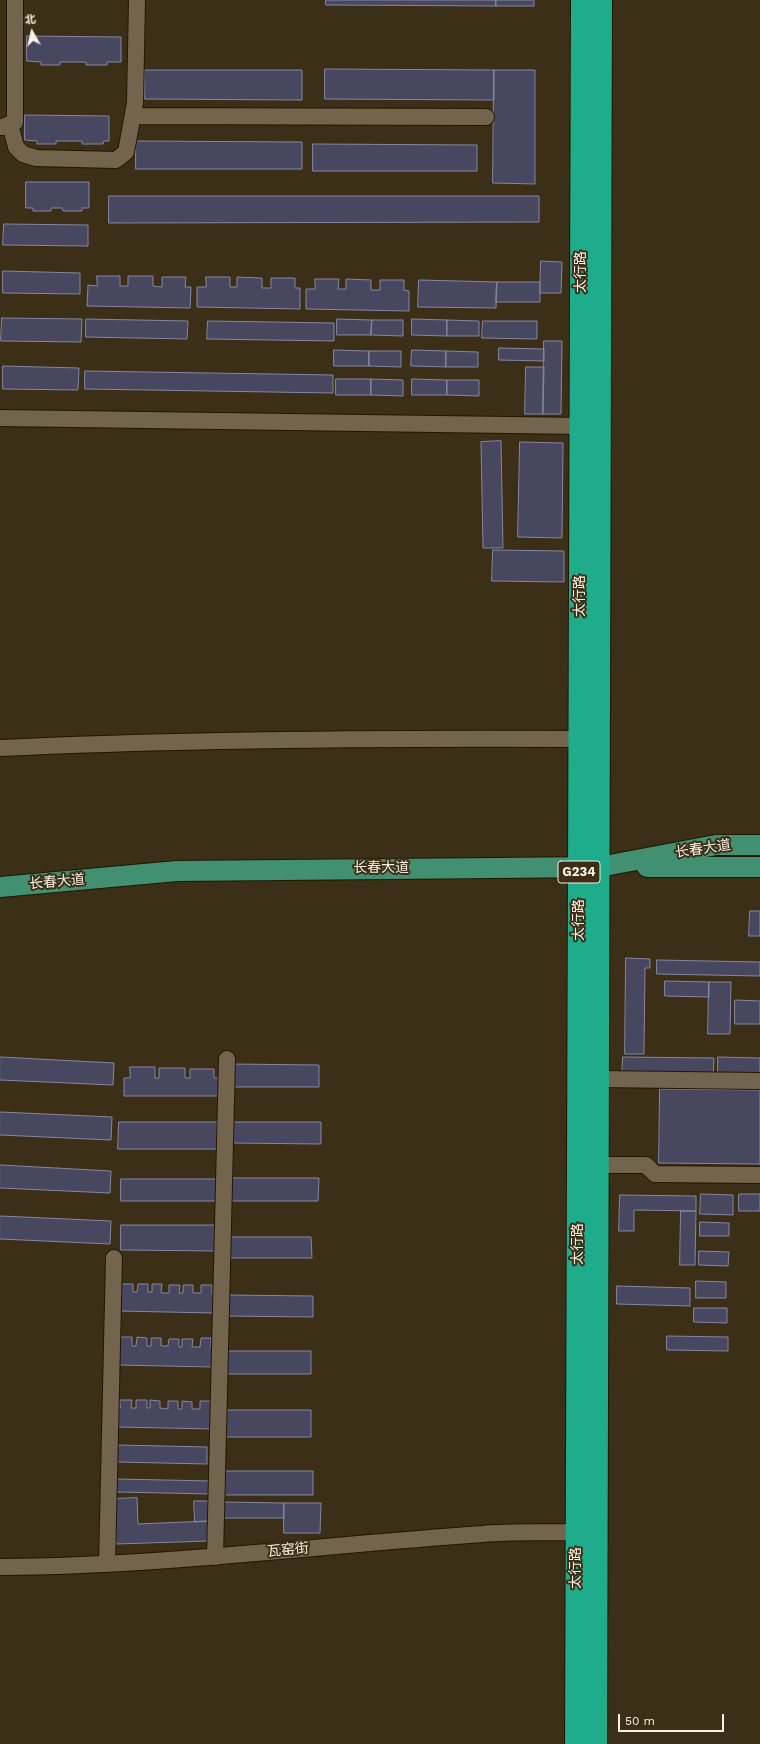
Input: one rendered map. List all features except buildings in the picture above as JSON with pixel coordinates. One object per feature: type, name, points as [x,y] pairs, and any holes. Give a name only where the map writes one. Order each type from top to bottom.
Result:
[{"type":"highway","name":"太行路","points":[[582,0],[580,738],[589,868],[598,1079],[596,1744]]},
{"type":"highway","name":"太行路","points":[[576,1744],[576,1532],[589,868],[601,0]]},
{"type":"main road","name":"长春大道","points":[[0,887],[184,870],[589,868],[716,845],[760,845]]},
{"type":"main road","points":[[589,868],[760,867]]},
{"type":"street","points":[[15,0],[15,122],[5,125],[16,147],[23,154],[36,158],[116,160],[126,152],[135,102],[137,0]]},
{"type":"street","points":[[133,116],[486,117]]},
{"type":"street","points":[[0,418],[581,426]]},
{"type":"street","points":[[0,748],[116,743],[330,738],[580,738]]},
{"type":"street","points":[[215,1557],[227,1059]]},
{"type":"street","points":[[598,1079],[760,1081]]},
{"type":"street","points":[[598,1165],[646,1165],[655,1174],[760,1175]]},
{"type":"street","points":[[107,1564],[114,1258]]},
{"type":"street","name":"瓦窑街","points":[[0,1567],[107,1564],[215,1557],[484,1534],[576,1532]]}]
